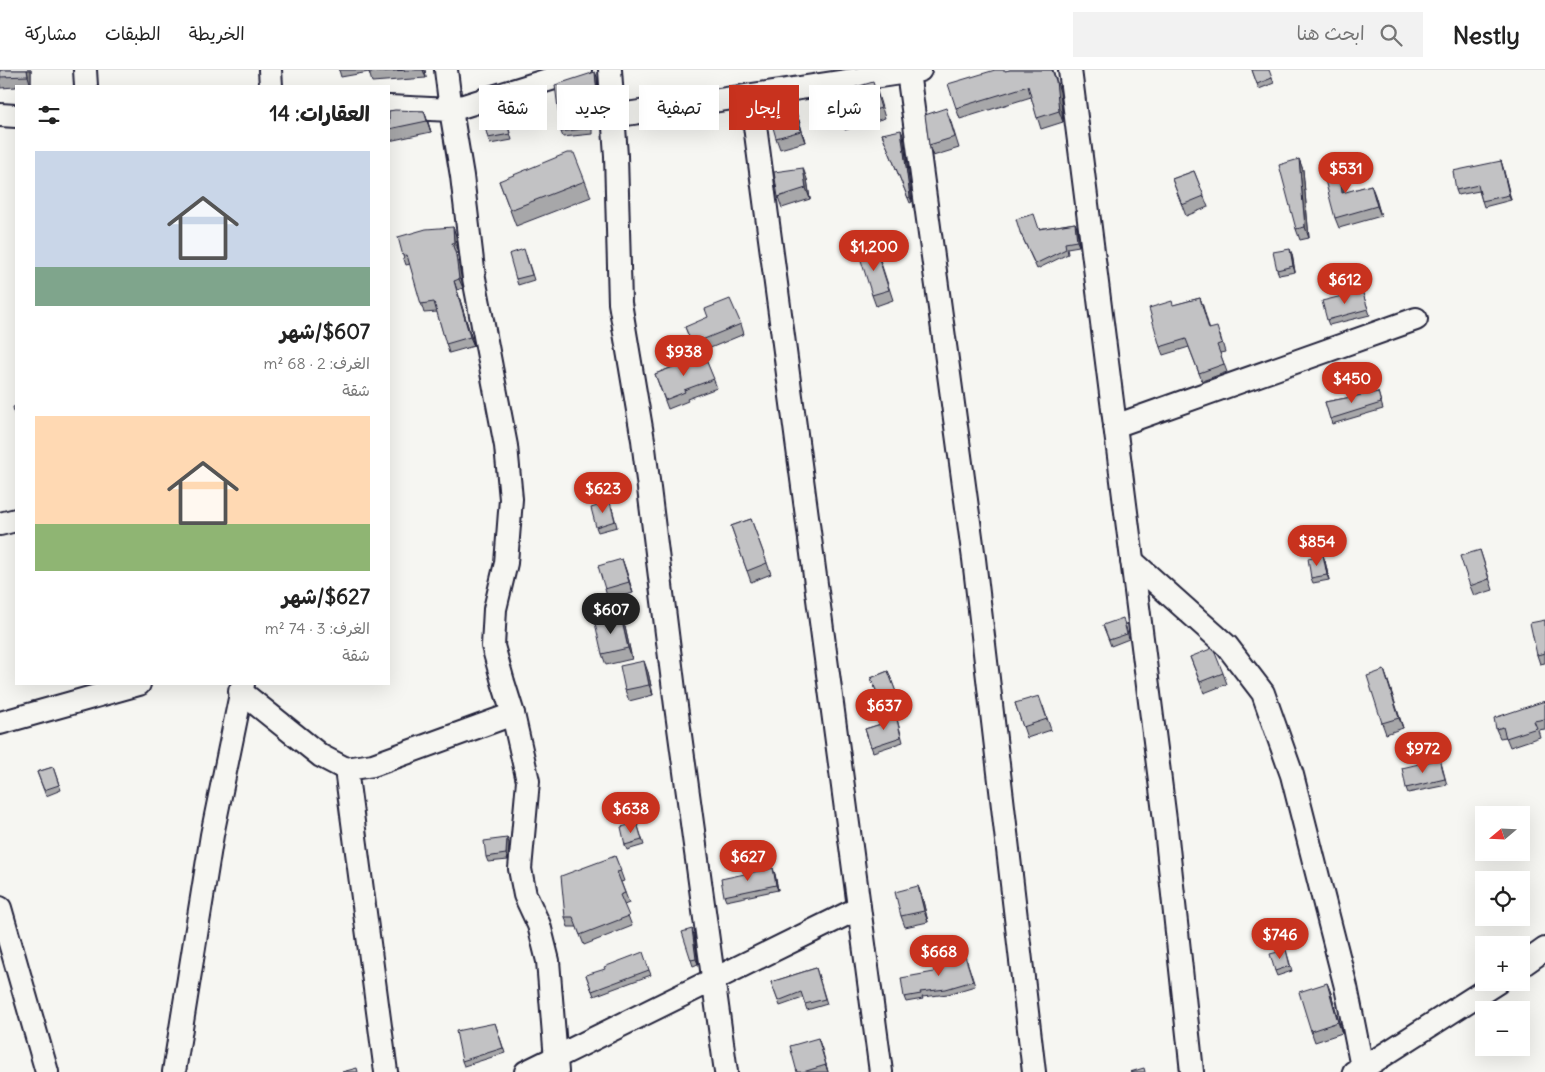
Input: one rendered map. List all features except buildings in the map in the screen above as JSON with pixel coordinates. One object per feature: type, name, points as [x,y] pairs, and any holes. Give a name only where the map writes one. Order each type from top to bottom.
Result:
[{"type":"street","points":[[85,70],[86,85]]},
{"type":"street","points":[[270,70],[271,85]]},
{"type":"street","points":[[446,70],[462,176],[474,278],[506,446],[511,499],[506,563],[495,609],[493,646],[514,714],[528,781],[520,869],[525,894],[539,925],[548,961],[556,1065]]},
{"type":"street","points":[[390,107],[451,110],[580,70]]},
{"type":"street","points":[[610,70],[611,85]]},
{"type":"street","points":[[1070,70],[1165,820],[1192,1072]]},
{"type":"street","points":[[799,89],[914,71],[1034,1072]]},
{"type":"street","points":[[629,114],[729,99]]},
{"type":"street","points":[[0,115],[15,116]]},
{"type":"street","points":[[614,130],[620,304],[642,440],[726,1072]]},
{"type":"street","points":[[756,130],[881,1072]]},
{"type":"street","points":[[1115,426],[1416,319]]},
{"type":"street","points":[[0,524],[15,520]]},
{"type":"street","points":[[1132,560],[1227,646],[1263,693],[1292,775],[1346,987],[1360,1071],[1484,991]]},
{"type":"street","points":[[0,723],[135,685]]},
{"type":"street","points":[[174,1072],[212,835],[241,687],[321,756],[346,769],[373,764],[514,714]]},
{"type":"street","points":[[346,769],[386,1072]]},
{"type":"street","points":[[0,908],[47,1072]]},
{"type":"street","points":[[526,1072],[556,1065],[714,979],[859,908]]},
{"type":"street","points":[[1530,960],[1545,949]]}]
